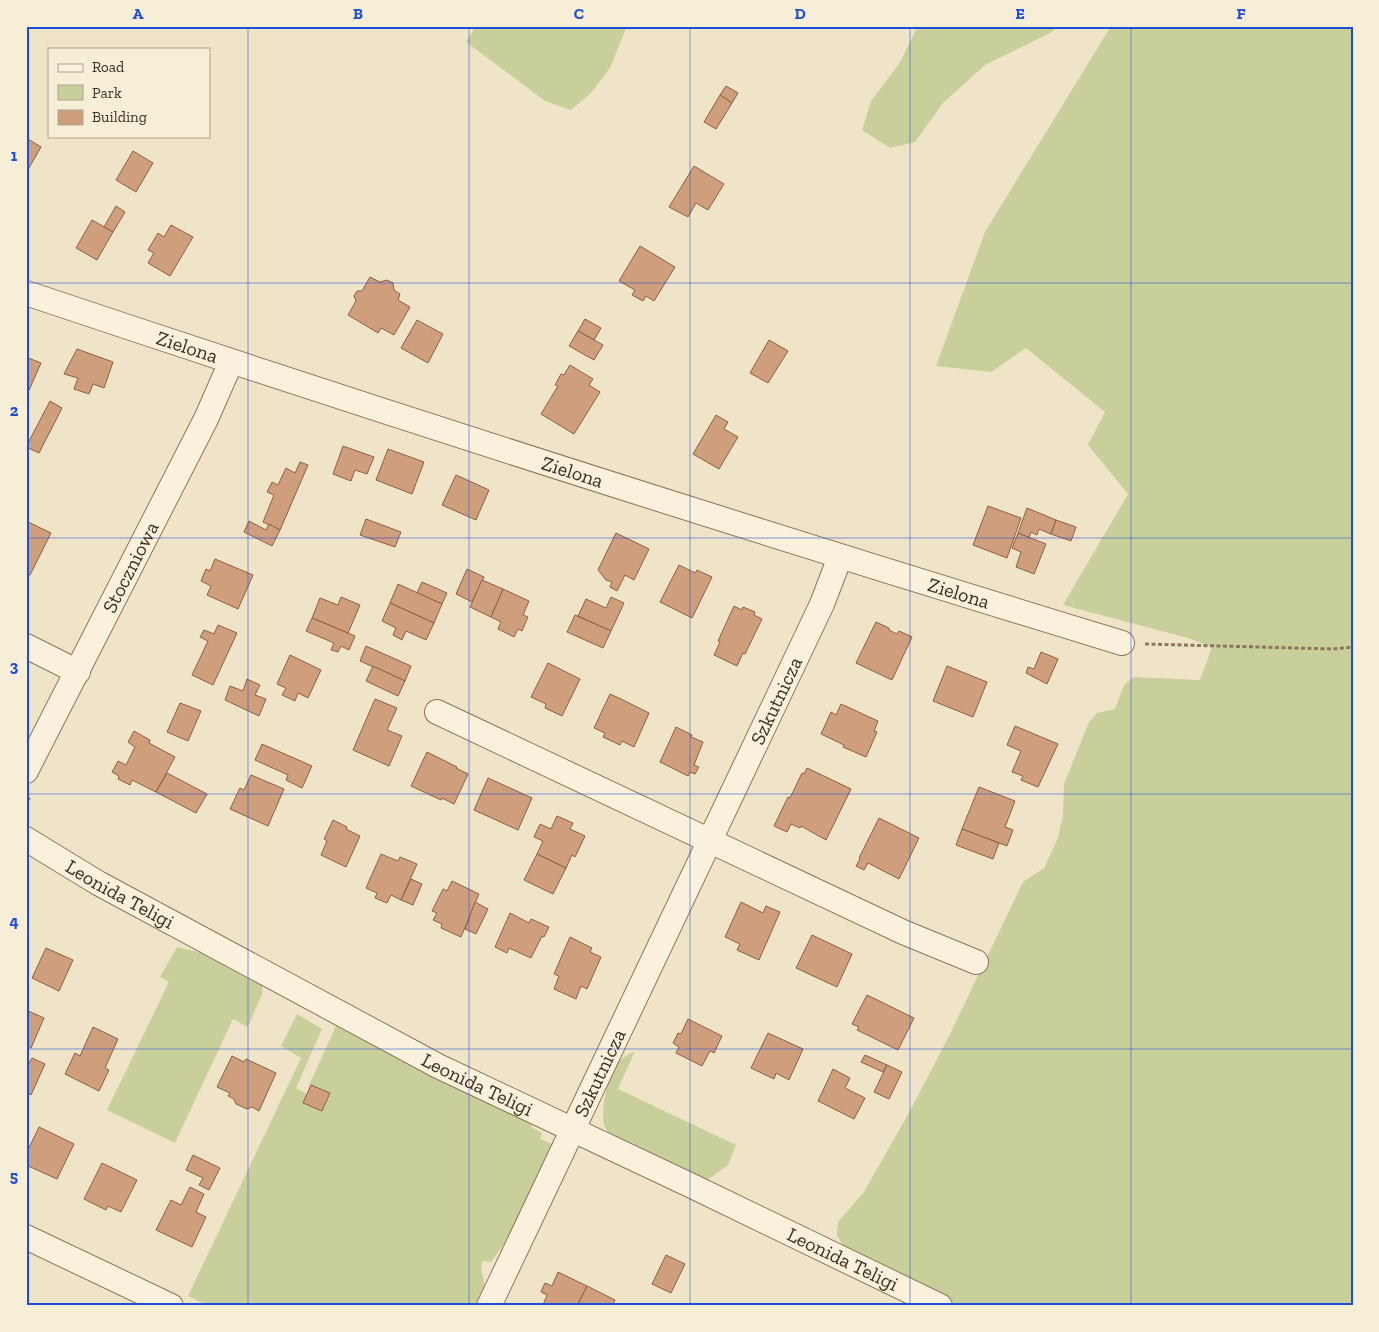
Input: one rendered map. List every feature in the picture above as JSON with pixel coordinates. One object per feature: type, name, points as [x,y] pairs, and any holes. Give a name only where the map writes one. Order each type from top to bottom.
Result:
[{"type":"street","name":"Zielona","points":[[26,293],[231,362],[840,557],[1122,643]]},
{"type":"street","name":"Stoczniowa","points":[[26,770],[78,672],[210,411],[231,362]]},
{"type":"street","name":"Szkutnicza","points":[[488,1306],[822,604],[840,557]]},
{"type":"street","points":[[26,646],[78,672]]},
{"type":"street","points":[[437,712],[903,932],[976,962]]},
{"type":"street","name":"Leonida Teligi","points":[[26,840],[98,883],[438,1066],[940,1306]]},
{"type":"street","points":[[26,1237],[171,1306]]},
{"type":"path","points":[[1122,643],[1333,650],[1353,647]]},
{"type":"path","points":[[26,797],[29,799],[26,805]]},
{"type":"green space","points":[[476,26],[627,26],[610,68],[591,93],[571,110],[545,101],[466,42]]},
{"type":"green space","points":[[918,26],[1058,26],[1052,32],[985,65],[943,103],[915,142],[890,148],[862,130],[871,101],[899,64]]},
{"type":"green space","points":[[1111,26],[1353,26],[1353,1306],[959,1306],[847,1253],[837,1235],[838,1222],[864,1192],[911,1109],[949,1036],[1023,882],[1044,868],[1058,838],[1063,815],[1064,784],[1089,722],[1097,713],[1115,709],[1124,685],[1134,677],[1200,680],[1212,647],[1188,638],[1063,605],[1128,494],[1088,445],[1105,412],[1026,348],[991,372],[936,366],[985,232]]},
{"type":"green space","points":[[177,947],[202,953],[262,983],[262,994],[248,1027],[233,1019],[175,1143],[107,1110],[169,982],[160,977]]},
{"type":"green space","points":[[297,1014],[322,1029],[296,1088],[307,1094],[304,1103],[322,1111],[330,1094],[309,1085],[337,1024],[534,1122],[531,1127],[542,1133],[540,1139],[554,1145],[510,1241],[504,1244],[491,1262],[483,1261],[481,1267],[485,1287],[478,1306],[209,1306],[188,1296],[301,1058],[281,1046]]},
{"type":"green space","points":[[635,1051],[618,1089],[736,1145],[728,1165],[703,1183],[612,1137],[606,1128],[603,1113],[605,1095],[610,1078],[616,1065]]},
{"type":"building","points":[[726,86],[738,93],[732,103],[720,95]]},
{"type":"building","points":[[720,95],[732,103],[716,129],[704,122]]},
{"type":"building","points":[[28,139],[41,147],[26,173],[26,141]]},
{"type":"building","points":[[133,151],[153,163],[136,192],[116,180]]},
{"type":"building","points":[[694,166],[724,184],[708,210],[696,203],[688,217],[669,207]]},
{"type":"building","points":[[116,206],[125,212],[113,232],[104,227]]},
{"type":"building","points":[[92,220],[113,232],[97,260],[76,248]]},
{"type":"building","points":[[171,225],[193,237],[170,276],[148,263],[154,253],[148,250],[158,233],[164,237]]},
{"type":"building","points":[[640,246],[675,267],[654,301],[646,296],[643,301],[632,295],[635,290],[619,281]]},
{"type":"building","points":[[370,277],[380,282],[387,280],[393,283],[394,290],[400,294],[398,300],[410,307],[394,335],[381,328],[378,333],[348,315],[356,301],[354,296],[357,291],[362,291]]},
{"type":"building","points":[[585,319],[601,328],[594,340],[578,331]]},
{"type":"building","points":[[417,320],[443,334],[428,363],[401,348]]},
{"type":"building","points":[[578,331],[603,345],[594,360],[569,346]]},
{"type":"building","points":[[769,340],[788,351],[768,383],[750,373]]},
{"type":"building","points":[[77,349],[113,362],[104,388],[93,384],[89,394],[74,389],[78,378],[64,374]]},
{"type":"building","points":[[26,357],[41,363],[26,397]]},
{"type":"building","points":[[570,365],[593,379],[589,385],[600,392],[574,434],[541,414],[558,386],[555,385],[561,374],[564,375]]},
{"type":"building","points":[[50,401],[62,408],[39,453],[26,447]]},
{"type":"building","points":[[716,415],[728,422],[724,429],[738,437],[719,469],[693,454]]},
{"type":"building","points":[[343,446],[374,457],[367,474],[355,470],[351,481],[333,474]]},
{"type":"building","points":[[388,449],[424,462],[412,494],[376,480]]},
{"type":"building","points":[[300,462],[308,465],[280,530],[263,522],[274,495],[267,492],[272,482],[278,485],[286,468],[295,473]]},
{"type":"building","points":[[456,475],[489,490],[476,520],[442,505]]},
{"type":"building","points":[[988,506],[1021,518],[1007,558],[973,545]]},
{"type":"building","points":[[1027,508],[1056,520],[1051,534],[1039,529],[1037,535],[1031,532],[1029,538],[1018,533]]},
{"type":"building","points":[[366,519],[401,532],[395,547],[360,535]]},
{"type":"building","points":[[1056,520],[1076,527],[1071,541],[1051,534]]},
{"type":"building","points":[[26,521],[51,533],[30,575],[26,574]]},
{"type":"building","points":[[249,521],[266,530],[269,524],[280,530],[272,546],[244,532]]},
{"type":"building","points":[[616,533],[649,549],[634,580],[625,575],[617,591],[610,587],[612,582],[606,580],[598,570]]},
{"type":"building","points":[[1018,533],[1046,544],[1034,574],[1016,567],[1021,552],[1012,548]]},
{"type":"building","points":[[215,559],[253,575],[238,609],[207,595],[211,586],[201,581],[206,569],[210,571]]},
{"type":"building","points":[[679,565],[695,573],[697,570],[712,577],[692,618],[660,602]]},
{"type":"building","points":[[467,569],[484,577],[472,602],[456,594]]},
{"type":"building","points":[[482,580],[503,589],[491,617],[470,607]]},
{"type":"building","points":[[422,582],[447,593],[442,604],[417,593]]},
{"type":"building","points":[[398,584],[442,604],[434,623],[390,603]]},
{"type":"building","points":[[503,589],[529,601],[523,615],[528,617],[522,631],[518,629],[514,637],[498,629],[501,622],[491,617]]},
{"type":"building","points":[[341,597],[360,605],[348,633],[312,618],[320,598],[338,605]]},
{"type":"building","points":[[611,597],[624,603],[611,631],[578,616],[586,599],[606,608]]},
{"type":"building","points":[[390,603],[434,623],[426,640],[406,631],[402,640],[393,635],[396,628],[382,621]]},
{"type":"building","points":[[734,606],[742,610],[743,607],[755,612],[754,615],[762,619],[737,666],[714,655],[720,642],[718,641]]},
{"type":"building","points":[[575,615],[611,631],[603,648],[567,632]]},
{"type":"building","points":[[312,618],[355,636],[349,650],[341,646],[338,652],[331,650],[334,643],[306,631]]},
{"type":"building","points":[[876,622],[897,634],[899,631],[912,637],[892,680],[856,663]]},
{"type":"building","points":[[218,625],[237,633],[213,685],[192,675],[208,641],[200,637],[204,630],[214,634]]},
{"type":"building","points":[[366,646],[411,666],[405,681],[360,661]]},
{"type":"building","points":[[1041,652],[1058,659],[1047,684],[1026,673],[1028,667],[1034,669]]},
{"type":"building","points":[[290,655],[321,670],[308,698],[298,693],[295,701],[282,695],[286,688],[277,684]]},
{"type":"building","points":[[548,663],[580,679],[562,716],[545,708],[546,704],[531,697]]},
{"type":"building","points":[[373,666],[405,681],[398,696],[366,681]]},
{"type":"building","points":[[947,666],[987,682],[973,717],[933,701]]},
{"type":"building","points":[[247,679],[260,685],[255,695],[266,699],[259,716],[225,700],[230,686],[243,691]]},
{"type":"building","points":[[610,694],[649,713],[634,747],[622,741],[620,745],[603,737],[605,733],[594,728]]},
{"type":"building","points":[[375,699],[397,708],[387,730],[402,736],[389,766],[353,750]]},
{"type":"building","points":[[180,703],[201,711],[188,741],[167,732]]},
{"type":"building","points":[[841,704],[878,721],[874,731],[877,732],[866,757],[843,747],[844,745],[821,734],[831,712],[836,715]]},
{"type":"building","points":[[1015,726],[1058,744],[1038,787],[1021,780],[1023,776],[1012,772],[1021,751],[1007,745]]},
{"type":"building","points":[[676,727],[703,742],[694,765],[699,767],[695,774],[690,772],[688,776],[660,762]]},
{"type":"building","points":[[134,731],[150,740],[149,743],[175,757],[156,792],[132,780],[130,785],[118,779],[119,776],[112,772],[118,761],[126,765],[135,747],[128,742]]},
{"type":"building","points":[[262,744],[312,766],[302,788],[286,780],[288,775],[255,760]]},
{"type":"building","points":[[427,752],[468,774],[454,804],[411,786]]},
{"type":"building","points":[[807,768],[851,789],[826,840],[801,826],[800,828],[791,824],[787,832],[774,826],[788,797],[790,798],[802,773],[804,774]]},
{"type":"building","points":[[167,773],[207,794],[196,813],[156,792]]},
{"type":"building","points":[[251,775],[284,789],[268,826],[230,809],[240,788],[244,790]]},
{"type":"building","points":[[488,778],[532,798],[518,830],[474,810]]},
{"type":"building","points":[[979,787],[1015,801],[1005,827],[1013,830],[1007,846],[962,829]]},
{"type":"building","points":[[557,816],[573,823],[570,829],[585,836],[575,857],[572,855],[566,868],[537,854],[543,841],[534,837],[540,824],[551,829]]},
{"type":"building","points":[[879,818],[919,838],[899,879],[868,863],[864,870],[856,866]]},
{"type":"building","points":[[333,820],[360,836],[346,867],[321,855],[327,841],[324,839]]},
{"type":"building","points":[[962,829],[999,843],[993,859],[956,845]]},
{"type":"building","points":[[381,854],[398,861],[400,857],[417,864],[401,900],[391,895],[387,903],[375,898],[377,893],[366,888]]},
{"type":"building","points":[[537,854],[566,868],[553,894],[524,880]]},
{"type":"building","points":[[411,879],[422,884],[413,905],[401,900]]},
{"type":"building","points":[[452,881],[479,894],[461,937],[441,928],[442,924],[433,920],[437,913],[432,911],[443,889],[447,891]]},
{"type":"building","points":[[475,902],[488,909],[476,934],[465,929]]},
{"type":"building","points":[[741,902],[763,913],[766,906],[780,912],[759,960],[737,950],[740,944],[725,937]]},
{"type":"building","points":[[510,913],[529,923],[531,919],[549,927],[544,937],[542,936],[531,958],[509,948],[507,953],[495,947]]},
{"type":"building","points":[[812,935],[852,954],[837,987],[796,968]]},
{"type":"building","points":[[570,937],[592,948],[590,952],[601,957],[587,989],[581,986],[576,999],[554,989],[559,976],[554,974]]},
{"type":"building","points":[[46,948],[73,960],[59,991],[32,978]]},
{"type":"building","points":[[867,995],[914,1018],[898,1050],[857,1030],[859,1027],[852,1024]]},
{"type":"building","points":[[26,1010],[44,1018],[31,1048],[26,1045]]},
{"type":"building","points":[[688,1019],[722,1036],[714,1053],[710,1051],[702,1066],[676,1053],[679,1047],[673,1043],[678,1033],[681,1034]]},
{"type":"building","points":[[93,1027],[118,1039],[105,1068],[109,1070],[99,1091],[65,1074],[75,1053],[80,1056]]},
{"type":"building","points":[[768,1033],[803,1049],[789,1080],[776,1073],[774,1079],[751,1068]]},
{"type":"building","points":[[865,1055],[887,1065],[883,1072],[861,1062]]},
{"type":"building","points":[[232,1056],[244,1062],[246,1059],[276,1073],[259,1111],[252,1107],[247,1109],[236,1104],[234,1099],[228,1096],[230,1093],[217,1087]]},
{"type":"building","points":[[32,1058],[45,1064],[31,1095],[26,1092],[26,1069]]},
{"type":"building","points":[[887,1065],[902,1072],[889,1099],[874,1092]]},
{"type":"building","points":[[833,1069],[850,1078],[845,1088],[865,1098],[854,1119],[818,1101]]},
{"type":"building","points":[[311,1085],[330,1093],[322,1111],[303,1103]]},
{"type":"building","points":[[39,1127],[74,1144],[57,1179],[26,1165],[26,1154]]},
{"type":"building","points":[[193,1155],[220,1168],[209,1190],[199,1185],[203,1178],[186,1170]]},
{"type":"building","points":[[102,1163],[137,1180],[121,1212],[108,1206],[106,1210],[84,1199]]},
{"type":"building","points":[[190,1187],[204,1194],[196,1212],[206,1217],[192,1247],[156,1230],[171,1200],[181,1205]]},
{"type":"building","points":[[666,1255],[685,1264],[671,1293],[652,1284]]},
{"type":"building","points":[[558,1272],[587,1286],[577,1306],[543,1305],[547,1295],[541,1292],[545,1283],[552,1286]]},
{"type":"building","points":[[587,1286],[615,1300],[612,1306],[577,1306]]}]
